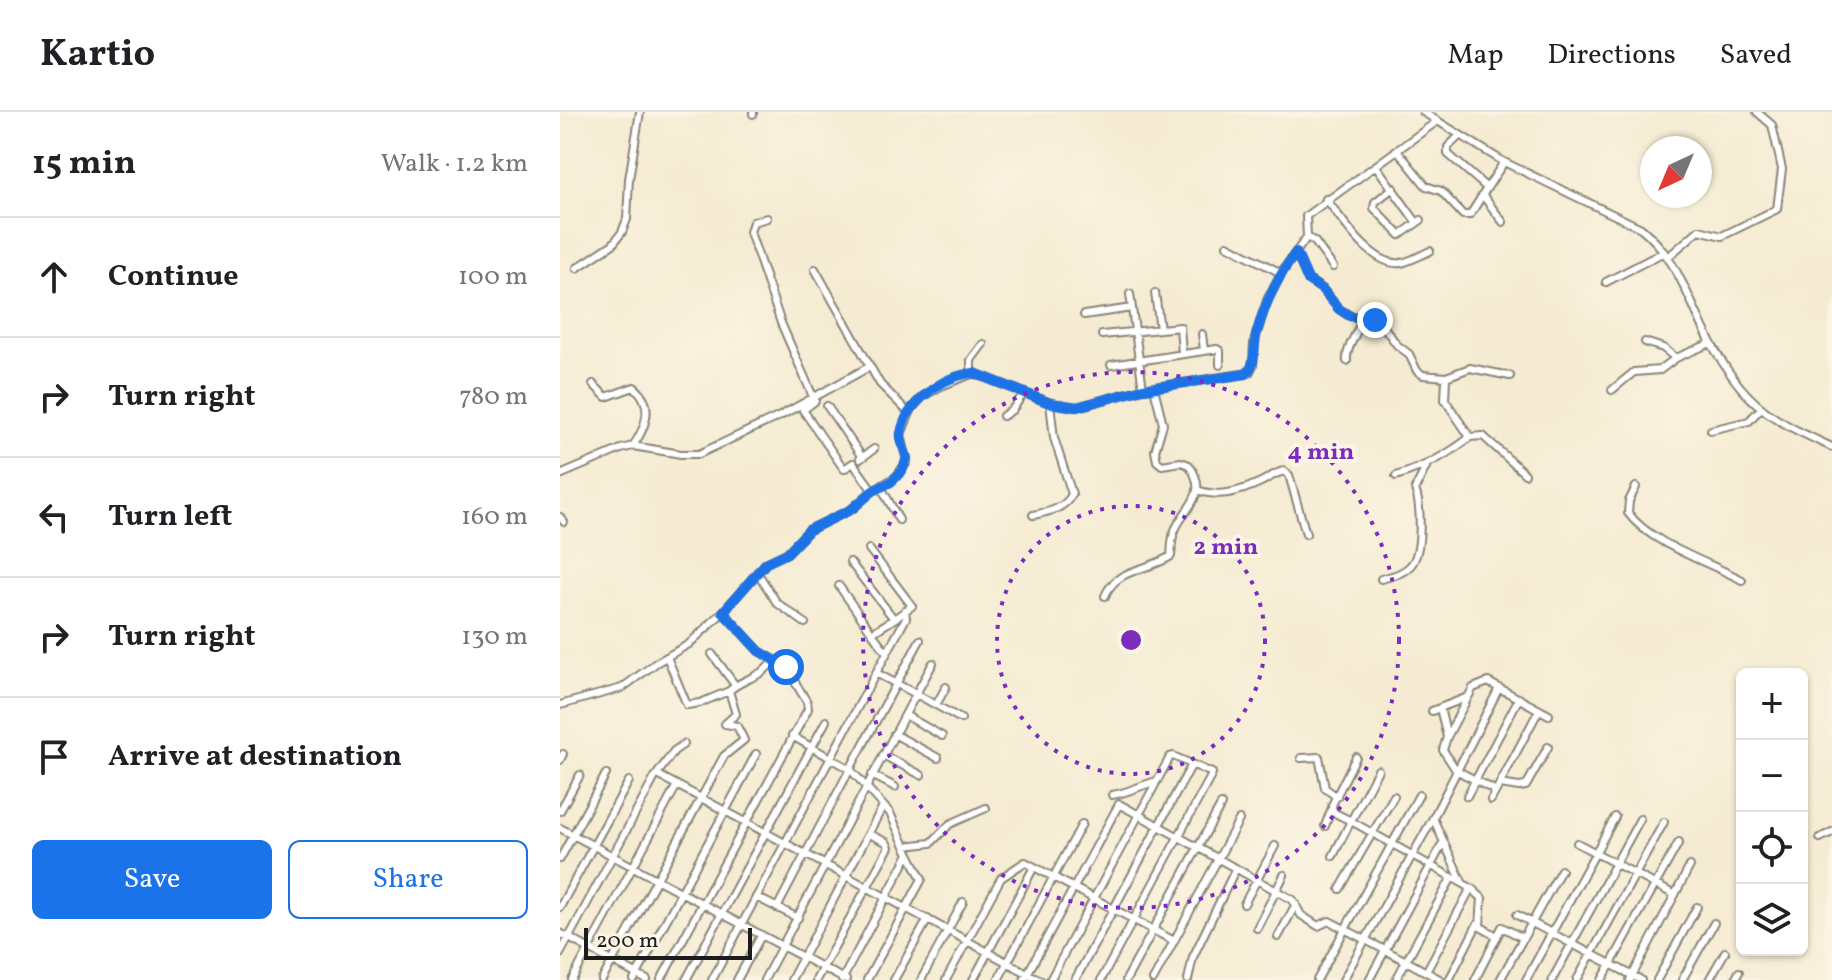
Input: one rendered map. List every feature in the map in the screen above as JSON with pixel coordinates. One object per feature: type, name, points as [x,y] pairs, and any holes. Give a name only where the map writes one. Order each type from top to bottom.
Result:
[{"type":"street","points":[[577,268],[613,244],[622,232],[627,219],[629,179],[640,112]]},
{"type":"street","points":[[1606,282],[1666,254],[1699,230],[1722,236],[1777,209],[1782,169],[1772,125],[1757,112]]},
{"type":"street","points":[[1425,113],[1504,162],[1641,228],[1666,254],[1686,287],[1709,345],[1758,413],[1832,447]]},
{"type":"street","points":[[560,705],[622,688],[689,644],[768,562],[787,553],[809,530],[852,509],[896,477],[905,466],[907,456],[901,434],[909,413],[926,395],[971,373],[1050,403],[1083,406],[1143,389],[1249,373],[1261,318],[1281,273],[1307,237],[1306,216],[1436,122]]},
{"type":"street","points":[[1459,136],[1448,147],[1448,154],[1487,188]]},
{"type":"street","points":[[1398,151],[1426,186],[1441,191],[1463,215],[1475,211],[1504,162]]},
{"type":"street","points":[[1376,166],[1393,188],[1419,222],[1397,234],[1374,208],[1375,202],[1393,188]]},
{"type":"street","points":[[1484,197],[1503,222]]},
{"type":"street","points":[[1326,199],[1365,247],[1385,261],[1402,263],[1430,251]]},
{"type":"street","points":[[767,218],[753,222],[750,232],[781,323],[814,400]]},
{"type":"street","points":[[1307,237],[1316,243],[1333,267]]},
{"type":"street","points":[[1227,245],[1281,273]]},
{"type":"street","points":[[1296,252],[1308,280],[1322,289],[1344,313],[1375,320],[1385,327],[1423,375],[1446,377],[1470,368],[1510,376]]},
{"type":"street","points":[[815,269],[869,367],[887,394],[909,413]]},
{"type":"street","points":[[1155,293],[1160,329]]},
{"type":"street","points":[[1130,294],[1143,389]]},
{"type":"street","points":[[1084,315],[1132,308]]},
{"type":"street","points":[[1347,361],[1346,355],[1363,317]]},
{"type":"street","points":[[1102,335],[1180,327],[1182,353]]},
{"type":"street","points":[[1202,334],[1204,350]]},
{"type":"street","points":[[1645,342],[1663,348],[1676,358]]},
{"type":"street","points":[[971,373],[971,360],[983,344]]},
{"type":"street","points":[[1612,390],[1634,372],[1660,370],[1676,358],[1709,345]]},
{"type":"street","points":[[1111,365],[1204,350],[1219,350],[1220,365]]},
{"type":"street","points":[[560,475],[633,446],[699,454],[814,400],[869,367]]},
{"type":"street","points":[[1446,377],[1445,400],[1470,437]]},
{"type":"street","points":[[593,384],[606,397],[634,387],[643,396],[647,410],[646,423],[633,446]]},
{"type":"street","points":[[1105,596],[1109,587],[1130,571],[1171,556],[1174,533],[1196,500],[1194,472],[1189,465],[1181,462],[1162,465],[1157,461],[1155,451],[1163,424],[1154,388]]},
{"type":"street","points":[[1003,416],[1012,410],[1024,393]]},
{"type":"street","points":[[814,400],[803,410],[844,469],[874,449]]},
{"type":"street","points":[[1033,515],[1057,509],[1067,503],[1072,494],[1054,438],[1050,403]]},
{"type":"street","points":[[827,406],[862,457]]},
{"type":"street","points":[[1711,430],[1758,413]]},
{"type":"street","points":[[1396,476],[1426,467],[1451,453],[1470,437],[1483,436],[1525,474]]},
{"type":"street","points":[[853,463],[873,491]]},
{"type":"street","points":[[1381,579],[1402,572],[1413,563],[1419,548],[1420,505],[1415,489],[1419,475],[1426,467]]},
{"type":"street","points":[[1197,490],[1221,495],[1244,489],[1284,471],[1289,475],[1306,534]]},
{"type":"street","points":[[881,487],[899,520]]},
{"type":"street","points":[[1636,487],[1629,501],[1628,513],[1636,524],[1695,559],[1742,580]]},
{"type":"street","points":[[869,549],[912,606],[872,633]]},
{"type":"street","points":[[850,562],[894,619]]},
{"type":"street","points":[[757,572],[777,603],[805,623]]},
{"type":"street","points":[[839,586],[887,653]]},
{"type":"street","points":[[712,980],[906,618],[905,610]]},
{"type":"street","points":[[661,980],[808,709],[786,667],[756,649],[723,612]]},
{"type":"street","points":[[777,908],[920,640]]},
{"type":"street","points":[[602,980],[724,756],[745,739],[737,726],[724,723],[736,714],[732,688],[712,654]]},
{"type":"street","points":[[667,657],[687,705],[695,705],[766,670],[773,659]]},
{"type":"street","points":[[764,980],[933,663]]},
{"type":"street","points":[[876,673],[959,718],[962,706]]},
{"type":"street","points":[[1548,747],[1526,786],[1519,787],[1498,787],[1476,781],[1456,770],[1443,750],[1468,697],[1476,686],[1484,682],[1549,715]]},
{"type":"street","points":[[936,705],[946,687]]},
{"type":"street","points":[[1343,980],[1433,818],[1499,688]]},
{"type":"street","points":[[1432,711],[1468,697]]},
{"type":"street","points":[[1467,796],[1519,698]]},
{"type":"street","points":[[1440,708],[1447,737]]},
{"type":"street","points":[[1491,800],[1539,710]]},
{"type":"street","points":[[905,715],[942,736]]},
{"type":"street","points":[[686,980],[826,721]]},
{"type":"street","points":[[894,734],[938,758]]},
{"type":"street","points":[[792,736],[850,769],[866,786],[890,813],[922,877],[867,980]]},
{"type":"street","points":[[560,954],[658,775],[674,751],[684,744]]},
{"type":"street","points":[[636,977],[756,754]]},
{"type":"street","points":[[883,755],[921,775]]},
{"type":"street","points":[[1050,980],[1171,755],[1212,773],[1101,980]]},
{"type":"street","points":[[1301,758],[1319,757],[1325,788],[1337,797]]},
{"type":"street","points":[[1325,826],[1356,757]]},
{"type":"street","points":[[1075,980],[1191,766]]},
{"type":"street","points":[[1333,856],[1378,770]]},
{"type":"street","points":[[560,859],[606,774]]},
{"type":"street","points":[[560,811],[580,775]]},
{"type":"street","points":[[658,775],[948,929],[1008,962],[1026,977],[1040,980]]},
{"type":"street","points":[[872,775],[895,787]]},
{"type":"street","points":[[560,907],[629,781]]},
{"type":"street","points":[[1112,795],[1125,794],[1157,781]]},
{"type":"street","points":[[572,980],[677,785]]},
{"type":"street","points":[[1317,980],[1419,795]]},
{"type":"street","points":[[1340,889],[1394,796]]},
{"type":"street","points":[[1026,977],[1119,804],[1276,891],[1296,904],[1301,915],[1318,926],[1329,921],[1441,980]]},
{"type":"street","points":[[1126,980],[1221,805]]},
{"type":"street","points":[[791,980],[882,808]]},
{"type":"street","points":[[905,846],[931,843],[950,824],[986,808]]},
{"type":"street","points":[[1331,809],[1462,882],[1482,898],[1480,925],[1449,980]]},
{"type":"street","points":[[1526,980],[1615,817]]},
{"type":"street","points":[[1433,818],[1462,882]]},
{"type":"street","points":[[1552,980],[1640,819]]},
{"type":"street","points":[[1153,980],[1239,820]]},
{"type":"street","points":[[1577,980],[1664,822]]},
{"type":"street","points":[[998,980],[1082,824]]},
{"type":"street","points":[[560,828],[844,979],[909,854]]},
{"type":"street","points":[[1820,838],[1832,832]]},
{"type":"street","points":[[816,980],[889,847],[886,842],[869,834]]},
{"type":"street","points":[[1602,980],[1679,842]]},
{"type":"street","points":[[1369,980],[1443,843]]},
{"type":"street","points":[[1577,843],[1675,895]]},
{"type":"street","points":[[1244,904],[1275,846]]},
{"type":"street","points":[[946,980],[1001,878],[1025,862],[1174,941]]},
{"type":"street","points":[[1631,978],[1690,866]]},
{"type":"street","points":[[973,980],[1034,867]]},
{"type":"street","points":[[1188,980],[1193,957],[1236,868]]},
{"type":"street","points":[[1500,980],[1561,870]]},
{"type":"street","points":[[1257,928],[1284,875]]},
{"type":"street","points":[[1396,980],[1452,877]]},
{"type":"street","points":[[1426,972],[1471,888]]},
{"type":"street","points":[[756,897],[798,918]]},
{"type":"street","points":[[921,980],[963,902]]},
{"type":"street","points":[[1278,937],[1296,904]]},
{"type":"street","points":[[1657,980],[1697,907]]},
{"type":"street","points":[[1517,915],[1611,964],[1631,978],[1641,980]]},
{"type":"street","points":[[894,980],[928,919]]},
{"type":"street","points":[[1682,980],[1714,923]]},
{"type":"street","points":[[1480,925],[1497,936]]},
{"type":"street","points":[[1475,980],[1502,927],[1523,938]]},
{"type":"street","points":[[560,933],[636,977],[647,980]]},
{"type":"street","points":[[737,980],[761,936]]},
{"type":"street","points":[[1709,980],[1725,952]]},
{"type":"street","points":[[1735,980],[1739,972]]},
{"type":"route","points":[[786,667],[759,651],[723,612],[766,563],[787,553],[809,530],[852,509],[902,471],[907,458],[901,434],[909,413],[919,400],[941,386],[974,373],[1050,403],[1077,407],[1143,389],[1246,374],[1252,368],[1254,342],[1268,298],[1296,252],[1308,280],[1322,289],[1339,309],[1356,318],[1375,320]]}]
